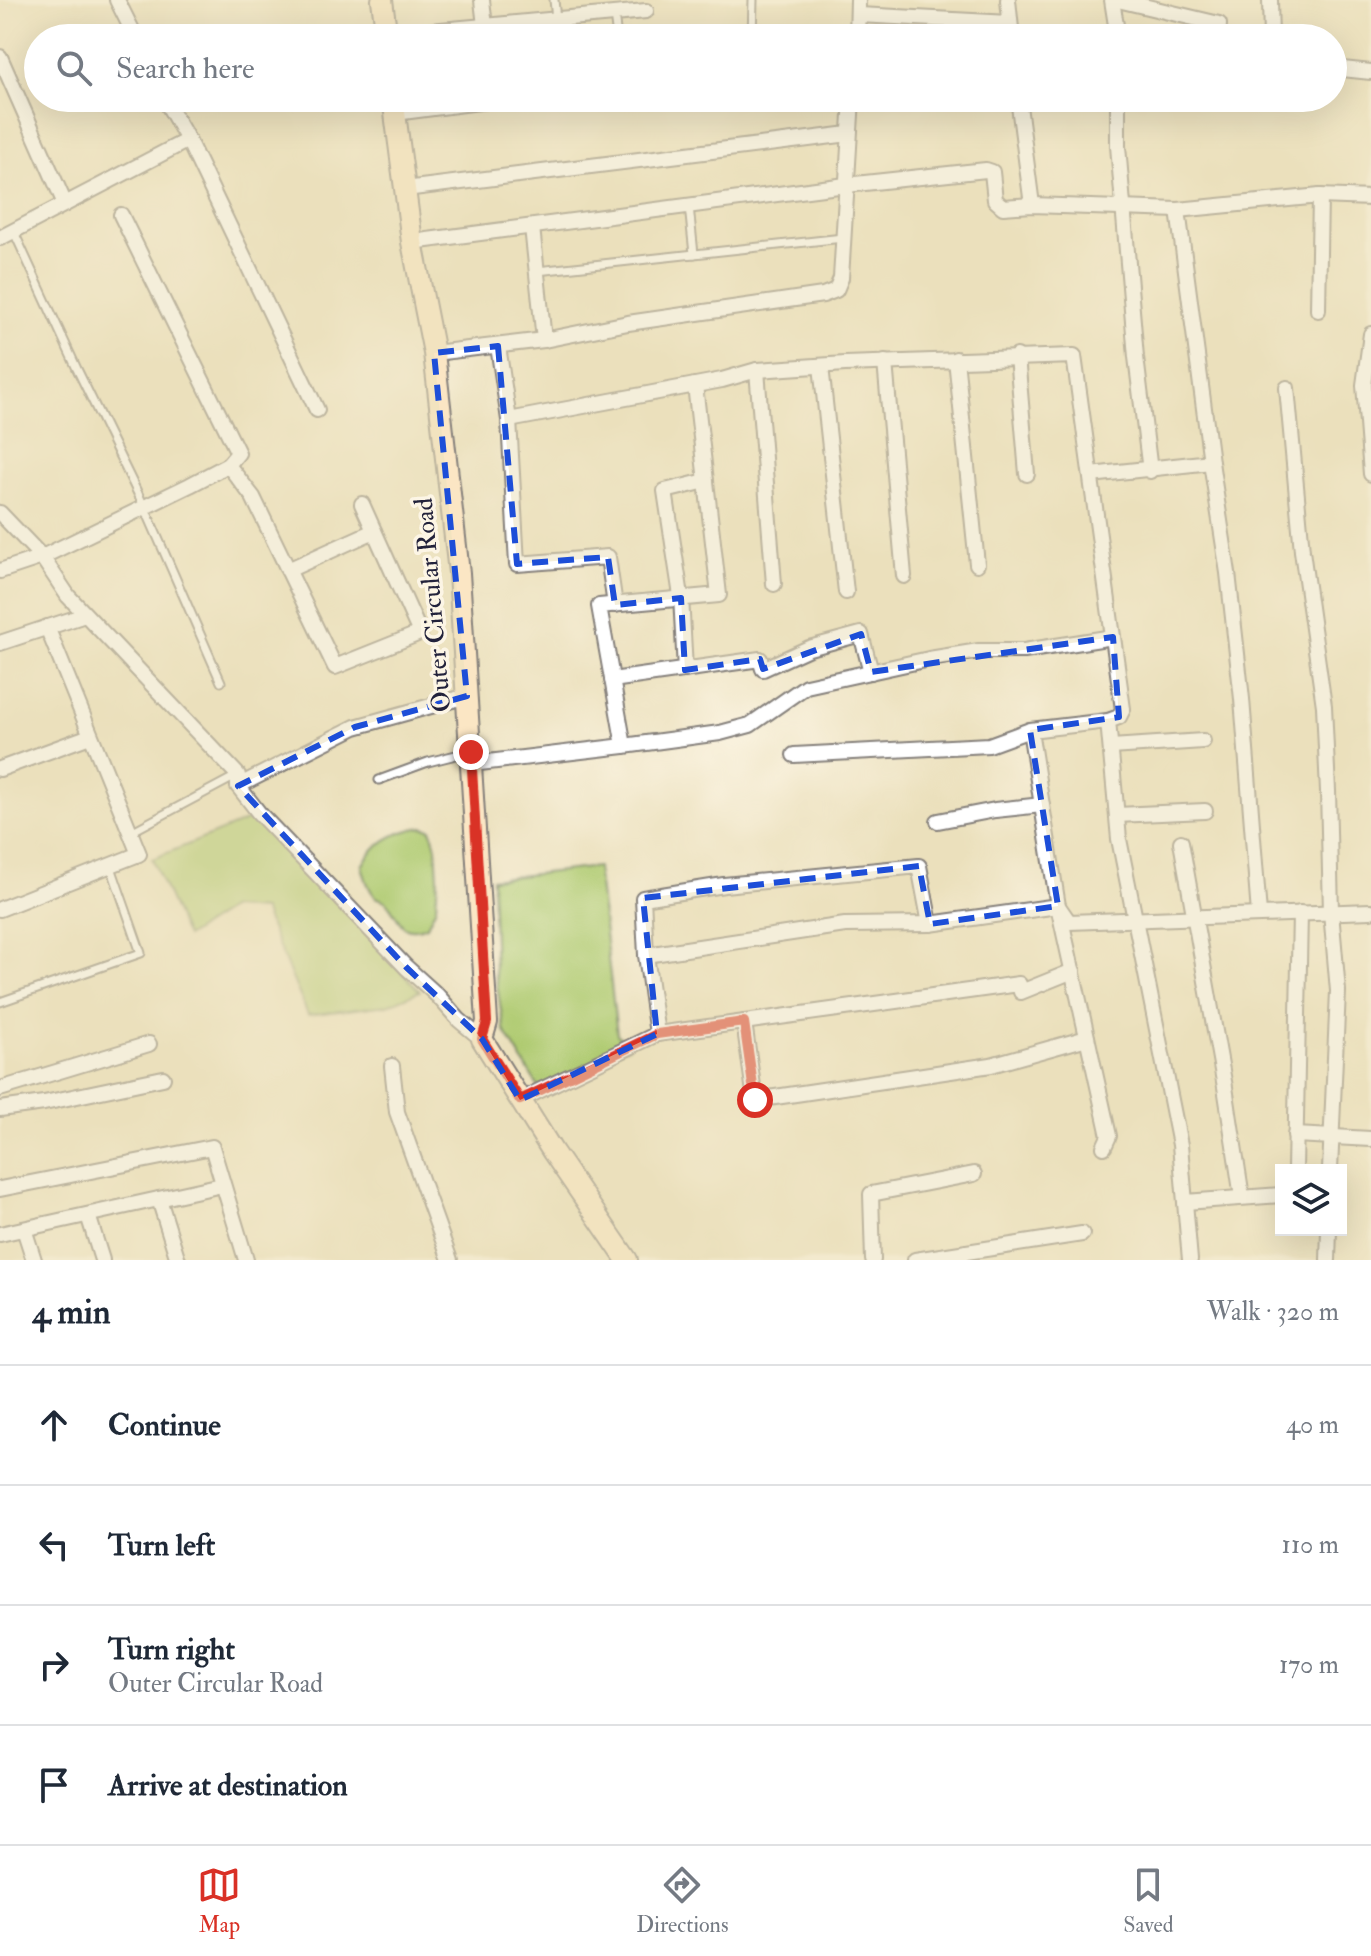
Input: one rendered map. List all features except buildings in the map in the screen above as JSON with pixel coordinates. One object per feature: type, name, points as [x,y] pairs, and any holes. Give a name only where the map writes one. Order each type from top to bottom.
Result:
[{"type":"main road","points":[[382,0],[385,24]]},
{"type":"main road","name":"Outer Circular Road","points":[[395,112],[412,242],[434,353],[459,573],[487,1022],[482,1039]]},
{"type":"main road","points":[[482,1039],[627,1260]]},
{"type":"street","points":[[117,0],[129,24]]},
{"type":"street","points":[[482,0],[485,24]]},
{"type":"street","points":[[1008,0],[1010,24]]},
{"type":"street","points":[[1117,24],[1115,0],[1219,24]]},
{"type":"street","points":[[1270,0],[1271,24]]},
{"type":"street","points":[[858,7],[966,24]]},
{"type":"street","points":[[505,24],[622,9],[646,11]]},
{"type":"street","points":[[0,57],[24,111]]},
{"type":"street","points":[[1347,69],[1371,72]]},
{"type":"street","points":[[24,112],[65,204]]},
{"type":"street","points":[[172,112],[317,410]]},
{"type":"street","points":[[434,353],[544,340],[628,323],[823,295],[836,290],[841,278],[851,112]]},
{"type":"street","points":[[1020,112],[1032,205]]},
{"type":"street","points":[[1118,112],[1118,146],[1136,357],[1150,471]]},
{"type":"street","points":[[405,189],[849,134]]},
{"type":"street","points":[[7,235],[188,140]]},
{"type":"street","points":[[412,242],[846,185],[986,170],[995,177],[995,200],[1000,205],[1178,210],[1320,196],[1371,198]]},
{"type":"street","points":[[1318,310],[1320,196]]},
{"type":"street","points":[[1178,210],[1228,573],[1242,699],[1259,914]]},
{"type":"street","points":[[0,571],[42,557],[228,465],[238,453],[121,215]]},
{"type":"street","points":[[532,227],[544,340]]},
{"type":"street","points":[[1371,334],[1364,385],[1371,474]]},
{"type":"street","points":[[498,346],[509,420],[517,564],[608,557],[615,605]]},
{"type":"street","points":[[509,420],[695,385],[757,370],[1017,356],[1074,356],[1123,709],[1119,717],[1030,730],[989,745],[794,755]]},
{"type":"street","points":[[1017,356],[1027,474]]},
{"type":"street","points":[[956,359],[977,564]]},
{"type":"street","points":[[885,362],[904,576]]},
{"type":"street","points":[[821,366],[846,592]]},
{"type":"street","points":[[757,370],[774,584]]},
{"type":"street","points":[[624,746],[599,606],[719,595],[695,385]]},
{"type":"street","points":[[1287,388],[1302,551],[1324,706],[1331,912],[1338,991],[1330,1164]]},
{"type":"street","points":[[1091,475],[1211,462]]},
{"type":"street","points":[[228,465],[253,497],[335,667],[420,633],[362,504]]},
{"type":"street","points":[[685,670],[681,598],[665,491],[706,481]]},
{"type":"street","points":[[0,513],[42,557],[68,596],[238,781],[259,813],[406,967],[482,1039]]},
{"type":"street","points":[[288,570],[374,531]]},
{"type":"street","points":[[0,643],[85,615]]},
{"type":"street","points":[[0,909],[139,854],[47,627]]},
{"type":"street","points":[[612,680],[760,659],[763,669],[809,648],[861,634],[871,672]]},
{"type":"street","points":[[471,758],[624,746],[720,733],[750,725],[806,686],[979,651],[1024,651],[1113,637]]},
{"type":"street","points":[[238,781],[355,727],[467,696]]},
{"type":"street","points":[[1108,721],[1117,815],[1134,919],[1180,1145],[1190,1260]]},
{"type":"street","points":[[1030,730],[1058,906],[1109,1136],[1104,1147]]},
{"type":"street","points":[[0,769],[90,736]]},
{"type":"street","points":[[1111,747],[1203,741]]},
{"type":"street","points":[[938,821],[1042,805]]},
{"type":"street","points":[[1117,815],[1205,811]]},
{"type":"street","points":[[1181,842],[1242,1197]]},
{"type":"street","points":[[657,1034],[646,955],[643,898],[739,884],[919,866],[930,924]]},
{"type":"street","points":[[1058,906],[1069,922],[1371,911]]},
{"type":"street","points":[[646,955],[845,925],[930,924],[1058,906]]},
{"type":"street","points":[[1295,1164],[1300,913]]},
{"type":"street","points":[[520,1100],[657,1034],[1019,984],[1021,992],[1073,971]]},
{"type":"street","points":[[744,1022],[755,1100],[991,1065],[1087,1038]]},
{"type":"street","points":[[0,1089],[149,1044]]},
{"type":"street","points":[[392,1066],[397,1112],[450,1260]]},
{"type":"street","points":[[0,1109],[163,1078]]},
{"type":"street","points":[[1295,1135],[1371,1139]]},
{"type":"street","points":[[0,1189],[212,1147],[246,1260]]},
{"type":"street","points":[[873,1260],[871,1194],[974,1174]]},
{"type":"street","points":[[0,1234],[222,1185]]},
{"type":"street","points":[[1185,1202],[1275,1195]]},
{"type":"street","points":[[159,1199],[178,1260]]},
{"type":"street","points":[[88,1215],[102,1260]]},
{"type":"street","points":[[24,1229],[34,1260]]},
{"type":"street","points":[[915,1260],[1082,1234]]},
{"type":"street","points":[[1328,1260],[1329,1236]]},
{"type":"lane","points":[[554,0],[556,19]]},
{"type":"lane","points":[[752,24],[753,0]]},
{"type":"lane","points":[[689,206],[694,254]]},
{"type":"lane","points":[[7,235],[144,506],[221,682]]},
{"type":"lane","points":[[537,271],[843,238]]},
{"type":"lane","points":[[379,780],[428,762],[471,758]]},
{"type":"lane","points":[[131,832],[238,781]]},
{"type":"lane","points":[[0,1002],[141,953],[111,867]]},
{"type":"highlighted area","points":[[498,346],[517,564],[608,557],[615,605],[681,598],[685,670],[760,659],[763,669],[861,634],[871,672],[1113,637],[1119,717],[1030,730],[1058,906],[930,924],[919,866],[643,898],[657,1034],[520,1100],[482,1039],[406,967],[238,786],[355,727],[467,696],[434,353]]},
{"type":"green space","points":[[256,817],[420,991],[387,1005],[308,1015],[263,910],[231,908],[186,937],[152,859]]},
{"type":"green space","points":[[423,827],[431,829],[436,847],[436,907],[427,926],[411,929],[402,925],[386,902],[373,894],[362,866],[373,850],[387,839]]},
{"type":"green space","points":[[597,867],[617,1034],[628,1047],[539,1088],[504,1030],[495,972],[492,879]]},
{"type":"route","points":[[471,752],[487,1022],[482,1039],[520,1100],[657,1034],[744,1022],[755,1100]]}]
